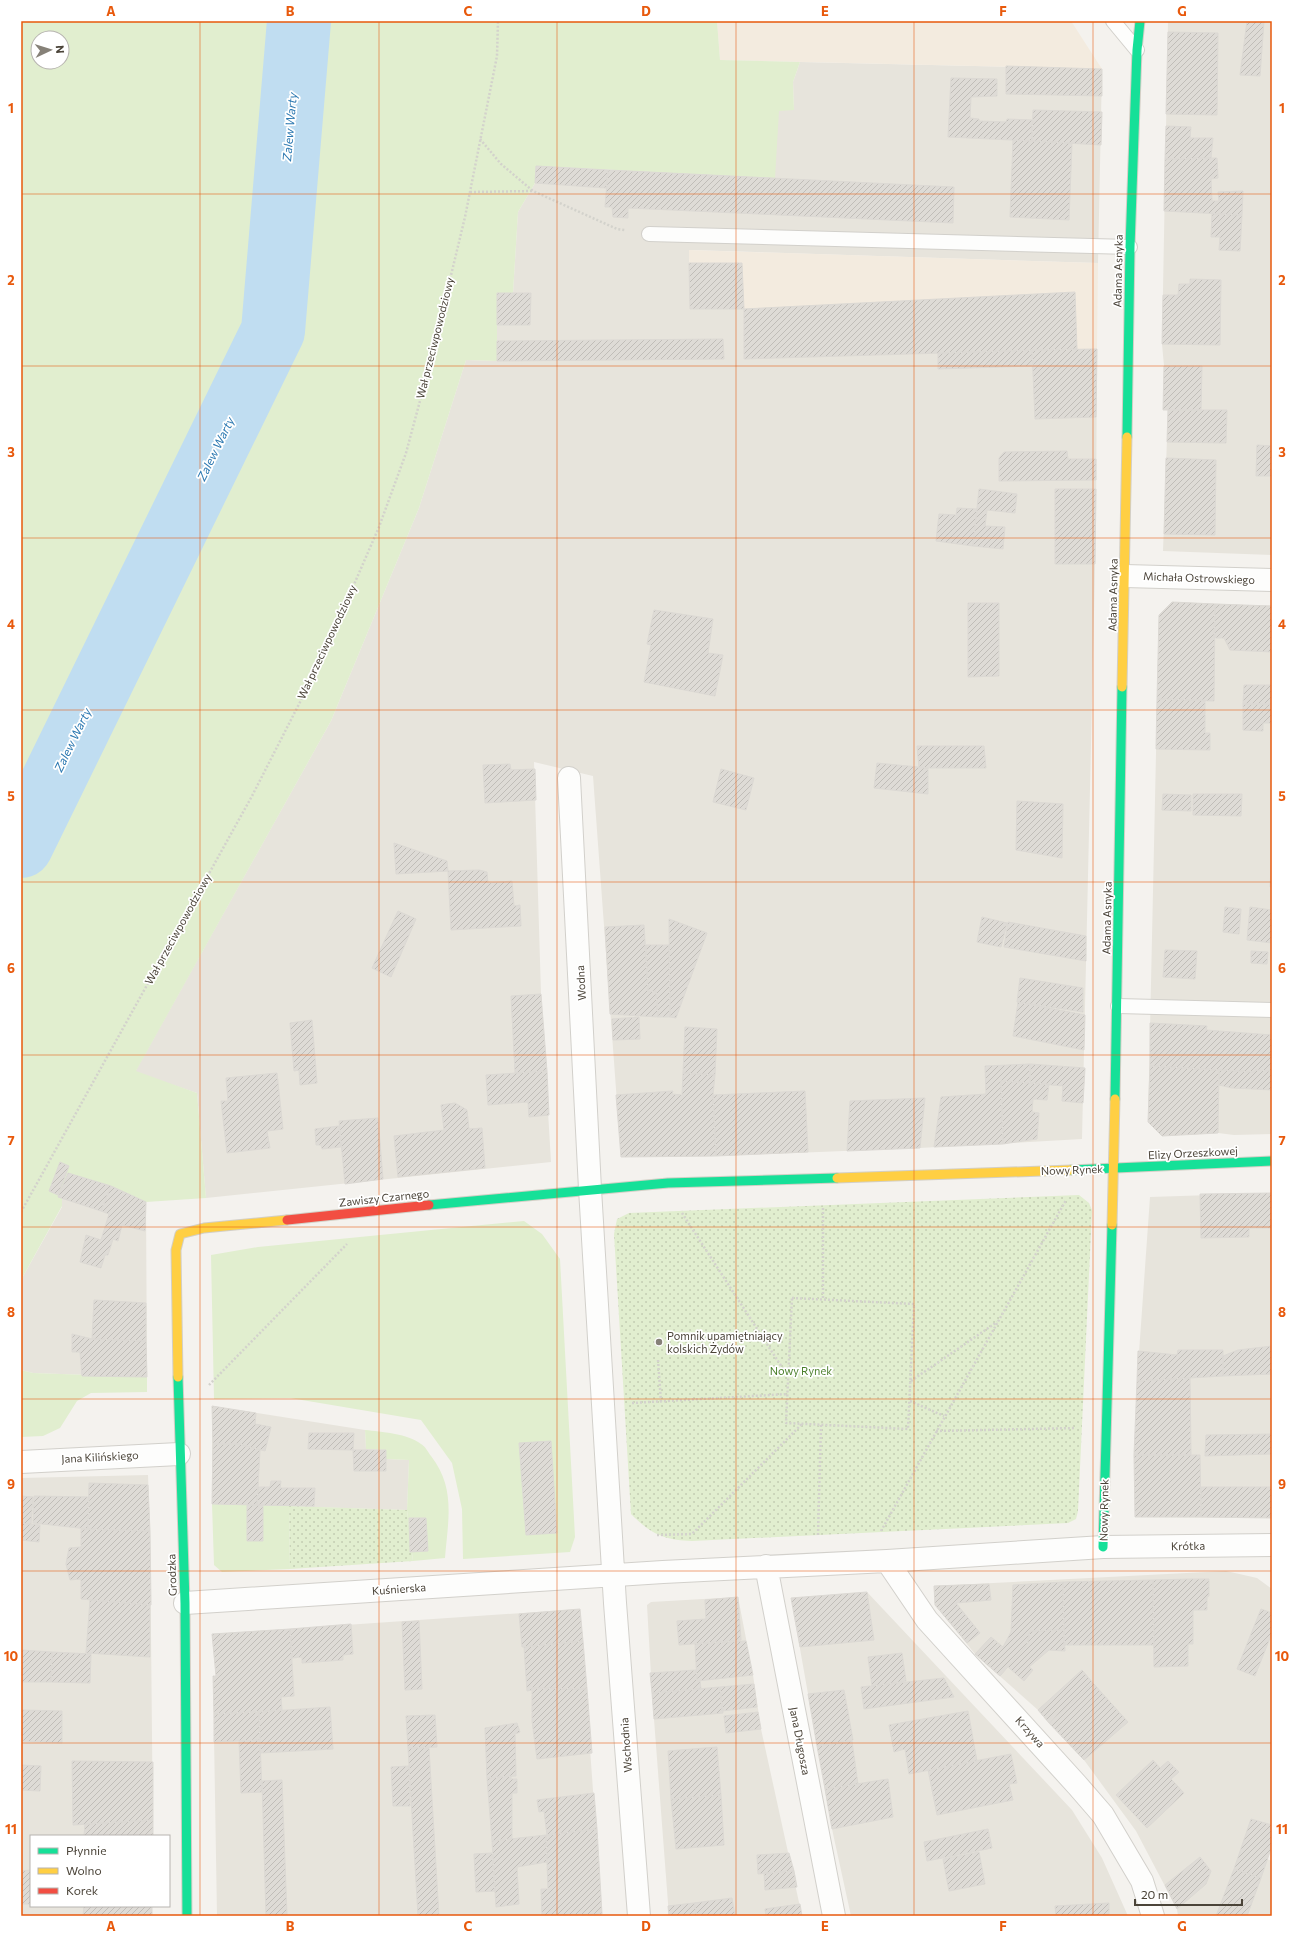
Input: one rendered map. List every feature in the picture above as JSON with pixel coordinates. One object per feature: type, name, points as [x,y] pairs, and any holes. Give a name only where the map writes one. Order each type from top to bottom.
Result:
[{"type":"street","name":"Adama Asnyka","points":[[1114,1169],[1130,247],[1137,50],[1140,21]]},
{"type":"street","name":"Michała Ostrowskiego","points":[[1125,576],[1272,580]]},
{"type":"street","name":"Wodna","points":[[569,778],[590,1189]]},
{"type":"street","name":"Elizy Orzeszkowej","points":[[1114,1169],[1272,1162]]},
{"type":"street","name":"Nowy Rynek","points":[[590,1189],[668,1183],[1114,1169],[1103,1547],[887,1561],[766,1566],[614,1575]]},
{"type":"street","name":"Zawiszy Czarnego","points":[[180,1234],[196,1229],[590,1189]]},
{"type":"street","points":[[590,1189],[614,1575]]},
{"type":"street","name":"Grodzka","points":[[180,1234],[176,1250],[179,1454],[185,1603],[187,1916]]},
{"type":"street","name":"Jana Kilińskiego","points":[[21,1462],[179,1454]]},
{"type":"street","name":"Krótka","points":[[1103,1547],[1270,1546]]},
{"type":"street","name":"Krzywa","points":[[887,1561],[927,1620],[1077,1784],[1103,1815],[1142,1881],[1153,1916]]},
{"type":"street","name":"Jana Długosza","points":[[766,1566],[834,1916]]},
{"type":"street","name":"Kuśnierska","points":[[185,1603],[614,1575]]},
{"type":"street","name":"Wschodnia","points":[[614,1575],[639,1916]]},
{"type":"lane","points":[[1113,21],[1137,50]]},
{"type":"lane","points":[[649,234],[1130,247]]},
{"type":"lane","points":[[1118,1006],[1272,1010]]},
{"type":"path","name":"Wał przeciwpowodziowy","points":[[21,1212],[252,796],[319,665],[379,527],[406,453],[428,372],[470,192],[497,56],[498,21]]},
{"type":"path","points":[[480,139],[501,164],[534,191],[617,229],[649,234]]},
{"type":"path","points":[[470,192],[534,191]]},
{"type":"path","points":[[881,1532],[944,1416],[1068,1196]]},
{"type":"path","points":[[823,1206],[823,1300]]},
{"type":"path","points":[[681,1211],[788,1376]]},
{"type":"path","points":[[207,1386],[348,1244]]},
{"type":"path","points":[[792,1298],[914,1304],[908,1429],[786,1423],[788,1376],[792,1298]]},
{"type":"path","points":[[910,1381],[998,1322]]},
{"type":"path","points":[[658,1360],[661,1402]]},
{"type":"path","points":[[624,1404],[788,1394]]},
{"type":"path","points":[[910,1401],[944,1416]]},
{"type":"path","points":[[657,1535],[692,1534],[803,1424]]},
{"type":"path","points":[[818,1535],[821,1425]]},
{"type":"path","points":[[936,1431],[1081,1428]]},
{"type":"shaded area","points":[[717,21],[1071,21],[1102,69],[720,60]]},
{"type":"shaded area","points":[[1168,21],[1272,21],[1272,555],[1163,551],[1168,410],[1163,410],[1164,366],[1162,344]]},
{"type":"shaded area","points":[[800,62],[1102,69],[1098,263],[690,250],[689,263],[709,309],[744,309],[744,325],[938,353],[1097,349],[1096,525],[1082,1139],[920,1148],[716,1156],[621,1157],[593,776],[534,762],[541,994],[551,1162],[206,1198],[197,1093],[135,1072],[331,721],[419,508],[466,360],[497,361],[497,293],[513,293],[518,212],[535,183],[536,166],[615,171],[779,110],[794,110],[793,82]]},
{"type":"shaded area","points":[[689,250],[1098,263],[1097,349],[744,359],[744,309],[690,309]]},
{"type":"shaded area","points":[[1172,602],[1272,606],[1272,1134],[1234,1135],[1218,1133],[1162,1136],[1148,1122],[1159,615]]},
{"type":"shaded area","points":[[68,1173],[111,1186],[146,1202],[147,1377],[33,1373],[21,1370],[21,1280],[62,1207],[58,1197]]},
{"type":"shaded area","points":[[1272,1193],[1272,1518],[1135,1517],[1137,1381],[1150,1197]]},
{"type":"shaded area","points":[[212,1406],[365,1430],[366,1449],[386,1450],[386,1459],[409,1460],[407,1510],[212,1504]]},
{"type":"shaded area","points":[[148,1475],[150,1531],[153,1835],[30,1835],[30,1907],[152,1907],[152,1916],[21,1916],[21,1478]]},
{"type":"shaded area","points":[[1226,1571],[1257,1578],[1272,1589],[1272,1846],[1267,1859],[1272,1861],[1272,1916],[1178,1916],[1177,1909],[1136,1831],[1084,1760],[1038,1710],[975,1654],[935,1605],[934,1586]]},
{"type":"shaded area","points":[[867,1592],[1072,1810],[1102,1858],[1128,1916],[851,1916],[832,1829],[791,1598]]},
{"type":"shaded area","points":[[738,1597],[753,1675],[761,1729],[802,1916],[669,1916],[652,1693],[647,1605],[651,1602]]},
{"type":"shaded area","points":[[580,1609],[602,1916],[217,1916],[213,1676],[216,1676],[212,1634]]},
{"type":"green space","points":[[21,21],[717,21],[720,60],[800,62],[793,82],[794,110],[779,111],[775,178],[536,166],[535,183],[518,212],[513,293],[497,293],[497,361],[466,360],[419,508],[331,721],[136,1071],[197,1093],[206,1198],[146,1202],[111,1186],[68,1173],[58,1197],[62,1198],[62,1206],[21,1280]]},
{"type":"green space","name":"Nowy Rynek","points":[[1079,1195],[1089,1203],[1092,1210],[1078,1511],[1076,1519],[1068,1523],[692,1541],[673,1539],[658,1535],[645,1527],[631,1514],[614,1234],[617,1219],[629,1213]]},
{"type":"green space","points":[[524,1221],[542,1234],[560,1259],[575,1537],[570,1552],[463,1559],[462,1509],[452,1463],[421,1420],[290,1398],[214,1399],[211,1255],[258,1247]]},
{"type":"green space","points":[[21,1370],[33,1373],[147,1377],[147,1392],[91,1393],[77,1401],[60,1428],[43,1436],[21,1437]]},
{"type":"green space","points":[[365,1430],[401,1435],[415,1440],[425,1448],[439,1468],[447,1492],[448,1505],[445,1558],[413,1561],[407,1510],[409,1460],[386,1459],[386,1450],[366,1449]]},
{"type":"green space","points":[[212,1504],[289,1506],[290,1569],[222,1572],[214,1565]]},
{"type":"green space","points":[[289,1506],[407,1510],[413,1561],[290,1569]]},
{"type":"building","points":[[1247,21],[1264,21],[1260,76],[1240,75]]},
{"type":"building","points":[[1168,32],[1218,33],[1217,115],[1166,114]]},
{"type":"building","points":[[1006,66],[1102,69],[1102,96],[1006,94]]},
{"type":"building","points":[[951,78],[997,79],[997,96],[971,97],[970,118],[979,119],[979,121],[1006,122],[1007,119],[1032,120],[1032,141],[948,137]]},
{"type":"building","points":[[1033,110],[1102,112],[1101,145],[1032,141]]},
{"type":"building","points":[[1166,126],[1191,127],[1190,138],[1213,138],[1211,158],[1165,159]]},
{"type":"building","points":[[1013,140],[1072,143],[1069,220],[1010,217]]},
{"type":"building","points":[[1217,158],[1218,178],[1211,179],[1212,201],[1219,201],[1218,192],[1243,191],[1242,215],[1164,211],[1165,159]]},
{"type":"building","points":[[536,166],[608,170],[606,188],[535,183]]},
{"type":"building","points":[[608,170],[954,187],[953,223],[628,208],[628,218],[613,217],[612,207],[605,207]]},
{"type":"building","points":[[1212,214],[1242,215],[1240,251],[1219,250],[1220,237],[1211,237]]},
{"type":"building","points":[[689,263],[742,263],[744,309],[690,309]]},
{"type":"building","points":[[1190,279],[1221,280],[1220,345],[1162,344],[1163,295],[1178,295],[1179,284],[1190,284]]},
{"type":"building","points":[[1075,292],[1077,349],[744,359],[744,309]]},
{"type":"building","points":[[497,293],[531,293],[530,325],[497,325]]},
{"type":"building","points":[[723,339],[724,359],[497,361],[497,341]]},
{"type":"building","points":[[1097,349],[1096,417],[1035,419],[1032,350]]},
{"type":"building","points":[[1032,350],[1033,366],[938,369],[938,353]]},
{"type":"building","points":[[1164,366],[1202,366],[1201,410],[1163,410]]},
{"type":"building","points":[[1168,410],[1227,410],[1226,443],[1167,442]]},
{"type":"building","points":[[1257,445],[1272,446],[1272,476],[1256,476]]},
{"type":"building","points":[[1067,451],[1068,459],[1096,459],[1096,480],[999,481],[999,458],[1004,452]]},
{"type":"building","points":[[1166,458],[1216,460],[1215,535],[1164,534]]},
{"type":"building","points":[[979,489],[1017,494],[1015,513],[987,510],[985,526],[1005,527],[1003,549],[973,546]]},
{"type":"building","points":[[1055,489],[1096,489],[1095,564],[1055,564]]},
{"type":"building","points":[[957,508],[977,509],[973,546],[936,541],[939,514],[956,515]]},
{"type":"building","points":[[1172,602],[1215,604],[1214,701],[1157,699],[1159,615]]},
{"type":"building","points":[[968,603],[999,603],[999,676],[968,677]]},
{"type":"building","points":[[1215,604],[1272,606],[1272,652],[1230,650],[1224,638],[1214,638]]},
{"type":"building","points":[[654,610],[713,619],[708,653],[723,655],[715,696],[644,682],[651,645],[647,644]]},
{"type":"building","points":[[1244,685],[1272,685],[1272,704],[1243,704]]},
{"type":"building","points":[[1157,699],[1205,700],[1205,733],[1210,733],[1210,750],[1156,749]]},
{"type":"building","points":[[1243,704],[1272,704],[1272,723],[1263,723],[1263,731],[1243,730]]},
{"type":"building","points":[[917,746],[984,746],[986,768],[919,768]]},
{"type":"building","points":[[877,763],[928,768],[928,794],[874,788]]},
{"type":"building","points":[[510,764],[511,770],[535,769],[536,800],[485,803],[483,765]]},
{"type":"building","points":[[721,769],[754,778],[746,810],[713,802]]},
{"type":"building","points":[[1163,794],[1191,795],[1191,811],[1162,810]]},
{"type":"building","points":[[1193,794],[1242,794],[1241,816],[1193,815]]},
{"type":"building","points":[[1017,801],[1063,804],[1062,858],[1016,850]]},
{"type":"building","points":[[394,843],[447,861],[448,871],[396,874]]},
{"type":"building","points":[[1272,851],[1272,887],[1270,887]]},
{"type":"building","points":[[479,870],[487,872],[488,883],[512,881],[514,906],[520,905],[521,926],[451,930],[448,871]]},
{"type":"building","points":[[1225,907],[1241,909],[1239,934],[1223,932]]},
{"type":"building","points":[[1250,907],[1272,910],[1272,943],[1247,940]]},
{"type":"building","points":[[398,911],[416,919],[391,977],[372,968]]},
{"type":"building","points":[[982,917],[1007,923],[1001,947],[977,942]]},
{"type":"building","points":[[669,919],[707,933],[676,1018],[670,1017]]},
{"type":"building","points":[[1008,922],[1086,936],[1086,961],[1004,947]]},
{"type":"building","points":[[644,925],[648,992],[656,991],[658,1017],[610,1014],[605,927]]},
{"type":"building","points":[[646,945],[669,945],[670,1017],[658,1017],[656,991],[648,992]]},
{"type":"building","points":[[1165,950],[1197,951],[1195,979],[1163,977]]},
{"type":"building","points":[[1251,951],[1268,952],[1267,964],[1251,963]]},
{"type":"building","points":[[1020,978],[1083,988],[1083,1012],[1017,1002]]},
{"type":"building","points":[[541,994],[547,1071],[515,1073],[511,996]]},
{"type":"building","points":[[1018,1002],[1085,1015],[1084,1050],[1013,1036]]},
{"type":"building","points":[[639,1017],[640,1039],[613,1040],[612,1019]]},
{"type":"building","points":[[312,1020],[317,1083],[300,1085],[299,1070],[294,1071],[290,1023]]},
{"type":"building","points":[[1150,1023],[1207,1026],[1206,1030],[1272,1035],[1272,1071],[1255,1070],[1255,1072],[1150,1066]]},
{"type":"building","points":[[685,1027],[717,1029],[715,1075],[683,1073]]},
{"type":"building","points":[[1030,1064],[1030,1083],[1001,1081],[1003,1144],[934,1147],[941,1097],[986,1094],[985,1066]]},
{"type":"building","points":[[1030,1064],[1085,1068],[1083,1103],[1062,1101],[1063,1086],[1030,1083]]},
{"type":"building","points":[[1150,1066],[1219,1070],[1218,1133],[1162,1136],[1148,1122]]},
{"type":"building","points":[[1219,1070],[1255,1072],[1255,1070],[1272,1071],[1272,1090],[1232,1088],[1219,1085]]},
{"type":"building","points":[[547,1071],[549,1115],[529,1117],[528,1102],[488,1105],[486,1075]]},
{"type":"building","points":[[277,1073],[283,1129],[267,1131],[270,1148],[227,1153],[221,1101],[228,1101],[226,1078]]},
{"type":"building","points":[[683,1073],[715,1075],[713,1095],[716,1156],[621,1157],[616,1095],[673,1091],[672,1094],[682,1095]]},
{"type":"building","points":[[1001,1081],[1049,1084],[1047,1100],[1033,1099],[1032,1112],[1039,1113],[1037,1139],[1003,1144]]},
{"type":"building","points":[[805,1091],[808,1152],[716,1156],[713,1095]]},
{"type":"building","points":[[925,1098],[920,1148],[847,1151],[850,1101]]},
{"type":"building","points":[[455,1103],[467,1110],[469,1129],[482,1128],[485,1168],[398,1177],[394,1136],[444,1130],[441,1105]]},
{"type":"building","points":[[378,1118],[383,1179],[345,1184],[339,1121]]},
{"type":"building","points":[[339,1126],[341,1147],[322,1149],[321,1145],[316,1145],[315,1129]]},
{"type":"building","points":[[60,1162],[69,1166],[58,1195],[49,1191]]},
{"type":"building","points":[[68,1173],[111,1186],[101,1211],[58,1197]]},
{"type":"building","points":[[111,1186],[146,1202],[145,1231],[122,1225],[118,1241],[113,1239],[108,1255],[105,1255],[101,1268],[80,1262],[86,1235],[101,1240],[109,1214],[101,1211]]},
{"type":"building","points":[[1272,1193],[1272,1228],[1249,1228],[1249,1237],[1201,1238],[1200,1194]]},
{"type":"building","points":[[94,1300],[146,1303],[146,1341],[92,1339]]},
{"type":"building","points":[[72,1334],[92,1339],[146,1341],[147,1377],[82,1376],[80,1352],[72,1352]]},
{"type":"building","points":[[1272,1346],[1272,1374],[1223,1376],[1223,1356],[1238,1350]]},
{"type":"building","points":[[1178,1350],[1223,1350],[1223,1376],[1137,1381],[1138,1351],[1177,1355]]},
{"type":"building","points":[[1190,1378],[1191,1455],[1134,1455],[1137,1381]]},
{"type":"building","points":[[212,1406],[256,1413],[255,1424],[271,1427],[265,1451],[239,1444],[213,1444]]},
{"type":"building","points":[[309,1433],[354,1433],[353,1450],[308,1449]]},
{"type":"building","points":[[1272,1434],[1272,1454],[1205,1456],[1206,1435]]},
{"type":"building","points":[[551,1441],[557,1533],[526,1535],[519,1443]]},
{"type":"building","points":[[213,1444],[239,1444],[260,1450],[257,1505],[212,1504]]},
{"type":"building","points":[[353,1450],[386,1450],[386,1471],[354,1471]]},
{"type":"building","points":[[1134,1455],[1200,1455],[1201,1517],[1135,1517]]},
{"type":"building","points":[[271,1481],[281,1481],[280,1488],[315,1488],[314,1506],[257,1505],[258,1487],[270,1487]]},
{"type":"building","points":[[89,1483],[148,1485],[150,1531],[88,1529]]},
{"type":"building","points":[[1201,1487],[1272,1487],[1272,1518],[1201,1517]]},
{"type":"building","points":[[21,1496],[33,1497],[31,1524],[21,1523]]},
{"type":"building","points":[[34,1496],[89,1497],[88,1529],[33,1523]]},
{"type":"building","points":[[247,1505],[263,1505],[263,1541],[247,1541]]},
{"type":"building","points":[[409,1518],[426,1518],[428,1551],[410,1552]]},
{"type":"building","points":[[21,1523],[40,1525],[39,1542],[21,1540]]},
{"type":"building","points":[[81,1529],[150,1531],[151,1605],[81,1599],[81,1579],[70,1580],[66,1564],[69,1548],[81,1547]]},
{"type":"building","points":[[1209,1579],[1209,1596],[1207,1597],[1207,1610],[1193,1610],[1193,1644],[1188,1644],[1188,1666],[1154,1667],[1153,1580]]},
{"type":"building","points":[[1153,1580],[1154,1645],[1064,1645],[1063,1582]]},
{"type":"building","points":[[1063,1582],[1064,1630],[1030,1631],[1027,1645],[1000,1676],[975,1654],[991,1637],[1003,1647],[1011,1632],[1013,1585]]},
{"type":"building","points":[[989,1584],[991,1600],[956,1603],[980,1633],[967,1643],[935,1605],[934,1586]]},
{"type":"building","points":[[867,1592],[874,1640],[800,1647],[791,1598]]},
{"type":"building","points":[[738,1597],[741,1640],[679,1645],[677,1621],[706,1619],[705,1600]]},
{"type":"building","points":[[90,1600],[150,1605],[150,1657],[86,1653]]},
{"type":"building","points":[[580,1609],[583,1641],[522,1647],[519,1614]]},
{"type":"building","points":[[1261,1609],[1272,1613],[1272,1633],[1255,1676],[1237,1669]]},
{"type":"building","points":[[419,1621],[422,1689],[405,1690],[402,1622]]},
{"type":"building","points":[[351,1624],[353,1654],[343,1655],[343,1660],[302,1663],[302,1657],[292,1658],[290,1629]]},
{"type":"building","points":[[290,1629],[294,1696],[281,1697],[282,1710],[214,1714],[213,1676],[216,1676],[212,1634]]},
{"type":"building","points":[[1064,1630],[1065,1651],[1049,1650],[1029,1667],[1033,1670],[1024,1681],[1008,1667],[1027,1645],[1030,1631]]},
{"type":"building","points":[[583,1641],[587,1689],[532,1688],[532,1690],[527,1691],[524,1647]]},
{"type":"building","points":[[746,1641],[753,1675],[697,1681],[695,1644]]},
{"type":"building","points":[[21,1650],[52,1652],[51,1682],[21,1682]]},
{"type":"building","points":[[52,1652],[91,1654],[90,1683],[51,1682]]},
{"type":"building","points":[[902,1653],[906,1681],[872,1686],[868,1657]]},
{"type":"building","points":[[696,1670],[697,1681],[700,1681],[701,1689],[652,1693],[650,1673]]},
{"type":"building","points":[[1082,1670],[1093,1683],[1049,1723],[1038,1710]]},
{"type":"building","points":[[944,1678],[954,1697],[864,1709],[861,1687]]},
{"type":"building","points":[[1093,1683],[1128,1722],[1084,1760],[1049,1723]]},
{"type":"building","points":[[754,1684],[757,1707],[722,1711],[720,1687]]},
{"type":"building","points":[[720,1687],[723,1713],[654,1719],[652,1693]]},
{"type":"building","points":[[532,1688],[587,1689],[592,1753],[537,1759],[532,1721]]},
{"type":"building","points":[[844,1690],[853,1740],[817,1746],[808,1694]]},
{"type":"building","points":[[330,1707],[333,1749],[260,1753],[259,1712]]},
{"type":"building","points":[[21,1710],[62,1711],[62,1743],[21,1741]]},
{"type":"building","points":[[968,1711],[977,1761],[909,1774],[905,1749],[894,1752],[889,1725]]},
{"type":"building","points":[[259,1712],[260,1740],[214,1742],[214,1714]]},
{"type":"building","points":[[758,1712],[761,1729],[726,1733],[724,1716]]},
{"type":"building","points":[[435,1715],[437,1747],[408,1748],[406,1716]]},
{"type":"building","points":[[517,1723],[520,1732],[515,1734],[516,1776],[487,1778],[485,1728]]},
{"type":"building","points":[[260,1740],[262,1792],[241,1793],[239,1741]]},
{"type":"building","points":[[852,1741],[858,1784],[825,1789],[817,1746]]},
{"type":"building","points":[[717,1747],[721,1795],[671,1799],[668,1751]]},
{"type":"building","points":[[408,1748],[429,1748],[439,1916],[418,1916]]},
{"type":"building","points":[[1011,1754],[1017,1783],[1009,1784],[1013,1800],[937,1815],[928,1770]]},
{"type":"building","points":[[1153,1760],[1160,1768],[1168,1761],[1179,1772],[1171,1779],[1184,1793],[1147,1828],[1116,1795]]},
{"type":"building","points":[[72,1761],[153,1762],[153,1820],[73,1825]]},
{"type":"building","points":[[21,1765],[41,1766],[40,1791],[21,1790]]},
{"type":"building","points":[[409,1766],[410,1806],[393,1806],[391,1767]]},
{"type":"building","points":[[511,1776],[511,1779],[517,1779],[517,1793],[512,1793],[512,1839],[492,1841],[487,1778]]},
{"type":"building","points":[[888,1779],[893,1817],[832,1829],[825,1789]]},
{"type":"building","points":[[282,1780],[287,1916],[266,1916],[262,1781]]},
{"type":"building","points":[[594,1793],[597,1829],[547,1835],[544,1811],[539,1812],[537,1800]]},
{"type":"building","points":[[721,1795],[724,1845],[676,1849],[671,1799]]},
{"type":"building","points":[[1251,1819],[1272,1825],[1272,1846],[1261,1878],[1234,1869]]},
{"type":"building","points":[[153,1820],[153,1835],[84,1835],[85,1824]]},
{"type":"building","points":[[597,1829],[602,1914],[542,1916],[541,1889],[548,1889],[546,1835]]},
{"type":"building","points":[[988,1829],[992,1848],[927,1861],[924,1842]]},
{"type":"building","points":[[546,1835],[547,1862],[517,1867],[519,1904],[496,1907],[492,1841]]},
{"type":"building","points":[[979,1852],[985,1884],[949,1891],[943,1859]]},
{"type":"building","points":[[492,1853],[495,1891],[476,1892],[474,1854]]},
{"type":"building","points":[[789,1853],[794,1871],[758,1874],[757,1855]]},
{"type":"building","points":[[1200,1857],[1211,1871],[1206,1884],[1177,1909],[1165,1885]]},
{"type":"building","points":[[1234,1869],[1261,1878],[1247,1916],[1216,1916]]},
{"type":"building","points":[[30,1870],[30,1904],[21,1904],[21,1871]]},
{"type":"building","points":[[794,1871],[797,1887],[765,1890],[764,1873]]},
{"type":"building","points":[[732,1898],[735,1916],[697,1916],[694,1903]]},
{"type":"building","points":[[694,1903],[697,1916],[669,1916],[668,1906]]},
{"type":"building","points":[[1109,1903],[1109,1916],[1056,1916],[1055,1906]]},
{"type":"building","points":[[800,1904],[802,1916],[766,1916],[765,1909]]},
{"type":"building","points":[[84,1907],[152,1907],[152,1916],[83,1916]]},
{"type":"waterway","name":"Zalew Warty","points":[[21,846],[273,331],[299,21]]},
{"type":"traffic: fast","points":[[1127,437],[1130,247],[1137,50],[1140,21]]},
{"type":"traffic: fast","points":[[1115,1099],[1122,687]]},
{"type":"traffic: fast","points":[[1071,1170],[1272,1161]]},
{"type":"traffic: fast","points":[[429,1205],[668,1183],[837,1178]]},
{"type":"traffic: fast","points":[[1103,1547],[1112,1225]]},
{"type":"traffic: fast","points":[[178,1377],[185,1603],[187,1916]]},
{"type":"traffic: slow","points":[[1122,687],[1127,437]]},
{"type":"traffic: slow","points":[[1112,1225],[1115,1099]]},
{"type":"traffic: slow","points":[[837,1178],[1071,1170]]},
{"type":"traffic: slow","points":[[178,1377],[176,1250],[180,1234],[204,1228],[287,1220]]},
{"type":"traffic: jam","points":[[287,1220],[429,1205]]},
{"type":"place","name":"Pomnik upamiętniający kolskich Żydów","points":[[659,1342]]}]
